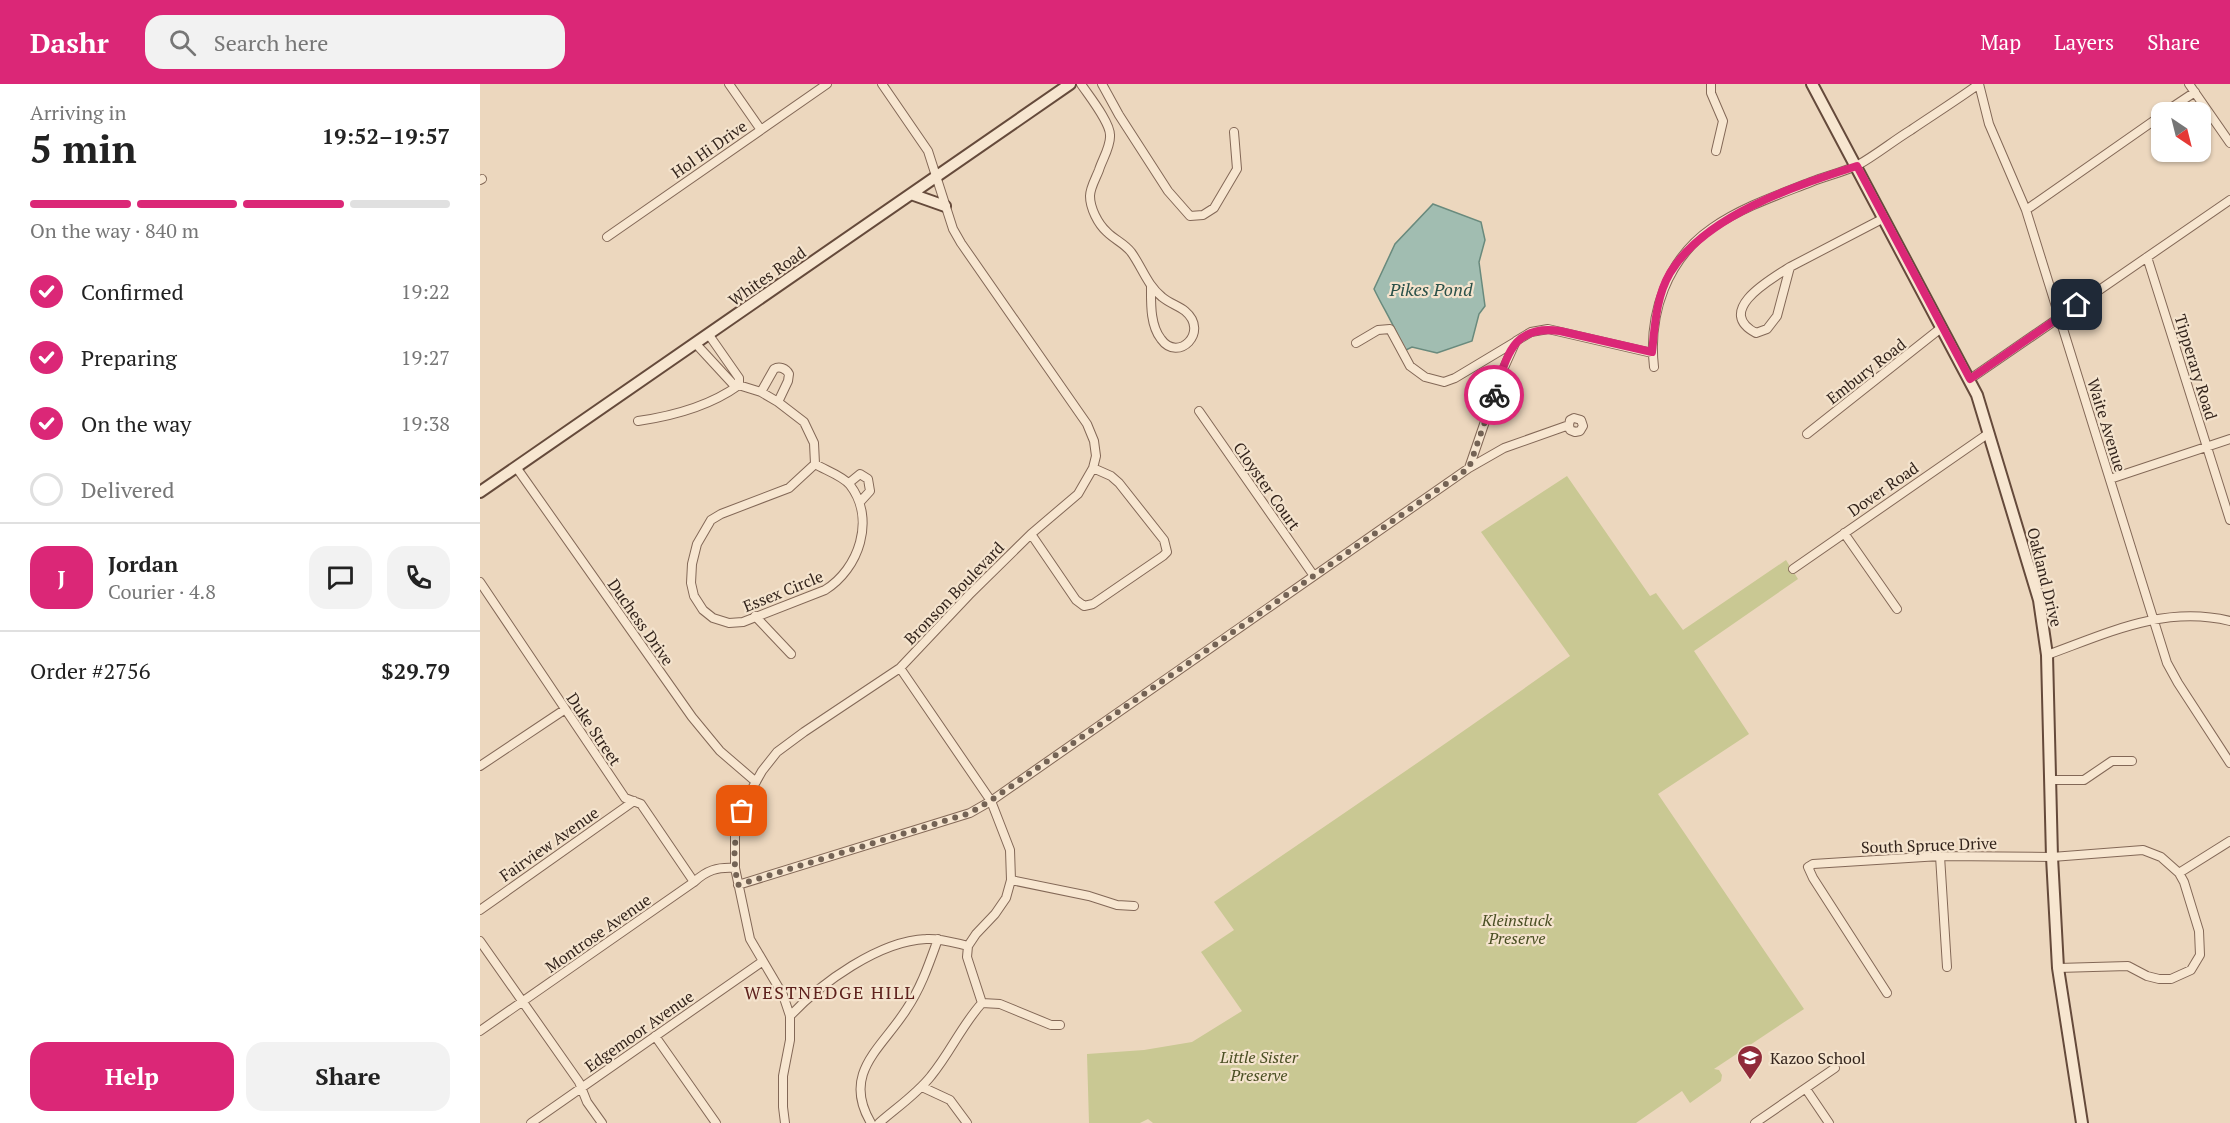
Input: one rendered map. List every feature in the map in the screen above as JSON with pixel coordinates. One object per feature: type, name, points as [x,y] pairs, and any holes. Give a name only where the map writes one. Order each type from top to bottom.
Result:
[{"type":"main road","name":"Whites Road","points":[[480,492],[1071,84]]},
{"type":"main road","name":"Oakland Drive","points":[[1812,84],[1970,379],[1989,433],[2039,600],[2047,655],[2052,857],[2058,968],[2082,1123]]},
{"type":"main road","points":[[911,194],[945,206]]},
{"type":"street","points":[[729,84],[761,130]]},
{"type":"street","name":"Hol Hi Drive","points":[[606,237],[827,84]]},
{"type":"street","points":[[882,84],[928,151],[945,206],[961,243],[1087,424],[1095,448],[1093,468],[1111,476],[1126,492],[1164,540],[1167,552],[1093,604],[1084,606],[1076,600],[1030,534]]},
{"type":"street","points":[[1081,84],[1108,126],[1110,136],[1090,194],[1092,209],[1107,233],[1124,243],[1134,255],[1150,286],[1173,306],[1184,310],[1192,319],[1195,326],[1194,336],[1188,344],[1179,348],[1169,347],[1160,339],[1151,310],[1150,286]]},
{"type":"street","points":[[1102,84],[1168,192],[1190,216],[1203,215],[1214,208],[1237,169],[1233,132]]},
{"type":"street","points":[[1711,84],[1712,93],[1723,121],[1716,151]]},
{"type":"street","points":[[1654,367],[1652,352],[1656,312],[1663,289],[1680,258],[1701,236],[1727,218],[1761,202],[1857,166],[1979,84]]},
{"type":"street","name":"Waite Avenue","points":[[1979,84],[1989,124],[2026,210],[2167,663],[2230,763]]},
{"type":"street","points":[[2189,84],[2230,143]]},
{"type":"street","points":[[2180,102],[2194,92]]},
{"type":"street","points":[[2026,210],[2151,123]]},
{"type":"street","points":[[1970,379],[2230,200]]},
{"type":"street","points":[[1790,267],[1777,316],[1767,329],[1756,333],[1748,329],[1742,322],[1742,309],[1750,293],[1790,267],[1884,218]]},
{"type":"street","name":"Tipperary Road","points":[[2147,257],[2230,520]]},
{"type":"street","name":"Embury Road","points":[[1807,434],[1941,328]]},
{"type":"street","points":[[1356,343],[1378,330],[1389,329],[1410,366],[1425,377],[1444,382],[1531,332],[1548,329],[1652,352]]},
{"type":"street","points":[[709,335],[739,378],[739,385]]},
{"type":"street","points":[[1469,468],[1502,372],[1516,341]]},
{"type":"street","points":[[696,344],[732,383],[760,392],[778,402],[804,422],[814,443],[815,464],[849,483],[860,474],[868,479],[870,491],[860,502]]},
{"type":"street","points":[[760,392],[774,369],[778,367],[785,369],[789,378],[778,402]]},
{"type":"street","points":[[639,421],[669,416],[706,404],[739,385]]},
{"type":"street","name":"Cloyster Court","points":[[1199,411],[1314,576]]},
{"type":"street","points":[[738,885],[970,813],[1469,468],[1504,448],[1569,425]]},
{"type":"street","name":"Dover Road","points":[[1793,568],[1989,433]]},
{"type":"street","points":[[2110,479],[2230,439]]},
{"type":"street","name":"Essex Circle","points":[[815,464],[789,489],[717,516],[708,524],[697,544],[692,564],[691,583],[694,596],[703,610],[713,618],[729,623],[743,622],[825,590],[841,577],[853,560],[859,545],[863,522],[860,502],[849,483]]},
{"type":"street","name":"Duchess Drive","points":[[516,467],[692,717],[720,751],[756,782]]},
{"type":"street","name":"Bronson Boulevard","points":[[785,1123],[783,1076],[790,1040],[790,1016],[783,995],[748,932],[735,868],[735,836],[742,811],[756,782],[777,752],[900,668],[1030,534],[1078,494],[1093,468]]},
{"type":"street","points":[[1844,533],[1897,609]]},
{"type":"street","name":"Duke Street","points":[[480,582],[625,798],[641,804],[694,882]]},
{"type":"street","points":[[755,616],[791,654]]},
{"type":"street","points":[[2047,655],[2153,618],[2197,616],[2230,621]]},
{"type":"street","points":[[900,668],[990,801],[1010,850],[1011,880],[1006,898],[968,946],[967,957],[982,1003]]},
{"type":"street","points":[[480,766],[564,710]]},
{"type":"street","points":[[2050,780],[2084,780],[2112,761],[2132,761]]},
{"type":"street","name":"Fairview Avenue","points":[[480,910],[634,801]]},
{"type":"street","points":[[2058,968],[2128,966],[2147,976],[2159,979],[2171,979],[2191,970],[2200,955],[2199,931],[2179,873],[2230,841]]},
{"type":"street","name":"South Spruce Drive","points":[[1887,993],[1813,878],[1808,867],[1813,864],[1940,856],[2052,857],[2143,850],[2161,857],[2179,873]]},
{"type":"street","points":[[1940,856],[1947,967]]},
{"type":"street","name":"Montrose Avenue","points":[[480,1031],[704,873],[714,869],[735,868]]},
{"type":"street","points":[[1011,880],[1089,896],[1117,905],[1134,906]]},
{"type":"street","points":[[790,1016],[826,984],[867,958],[907,943],[926,939],[938,939],[968,946]]},
{"type":"street","points":[[871,1123],[861,1098],[863,1070],[875,1049],[904,1014],[918,992],[938,939]]},
{"type":"street","points":[[480,941],[579,1082],[580,1089],[602,1123]]},
{"type":"street","name":"Edgemoor Avenue","points":[[531,1123],[763,961]]},
{"type":"street","points":[[982,1003],[1000,1004],[1051,1025],[1060,1025]]},
{"type":"street","points":[[879,1123],[922,1087],[942,1061],[969,1018],[982,1003]]},
{"type":"street","points":[[655,1036],[716,1123]]},
{"type":"street","points":[[1755,1123],[1835,1068]]},
{"type":"street","points":[[922,1087],[950,1100],[967,1123]]},
{"type":"street","points":[[1806,1089],[1830,1123]]},
{"type":"green space","name":"Kleinstuck Preserve","points":[[1567,476],[1650,596],[1656,593],[1683,630],[1786,560],[1798,579],[1694,651],[1749,734],[1658,794],[1804,1009],[1714,1069],[1719,1070],[1722,1075],[1721,1081],[1690,1103],[1682,1091],[1636,1123],[1153,1123],[1148,1119],[1140,1123],[1089,1123],[1087,1054],[1144,1050],[1192,1042],[1242,1011],[1201,952],[1234,930],[1214,902],[1570,656],[1481,532]]},
{"type":"water","name":"Pikes Pond","points":[[1433,204],[1481,222],[1485,240],[1479,262],[1485,306],[1479,314],[1472,341],[1437,353],[1412,347],[1404,351],[1374,289],[1395,244]]},
{"type":"way so far","points":[[742,811],[733,852],[738,885],[970,813],[1469,468],[1494,395]]},
{"type":"place","name":"Kazoo School","points":[[1750,1081]]},
{"type":"district","name":"WESTNEDGE HILL","points":[[830,992]]},
{"type":"route","points":[[1494,395],[1516,341],[1538,330],[1560,331],[1652,352],[1655,319],[1663,289],[1680,258],[1701,236],[1727,218],[1761,202],[1857,166],[1970,379],[2077,305]]},
{"type":"park label","name":"Little Sister Preserve","points":[[1259,1066]]}]
